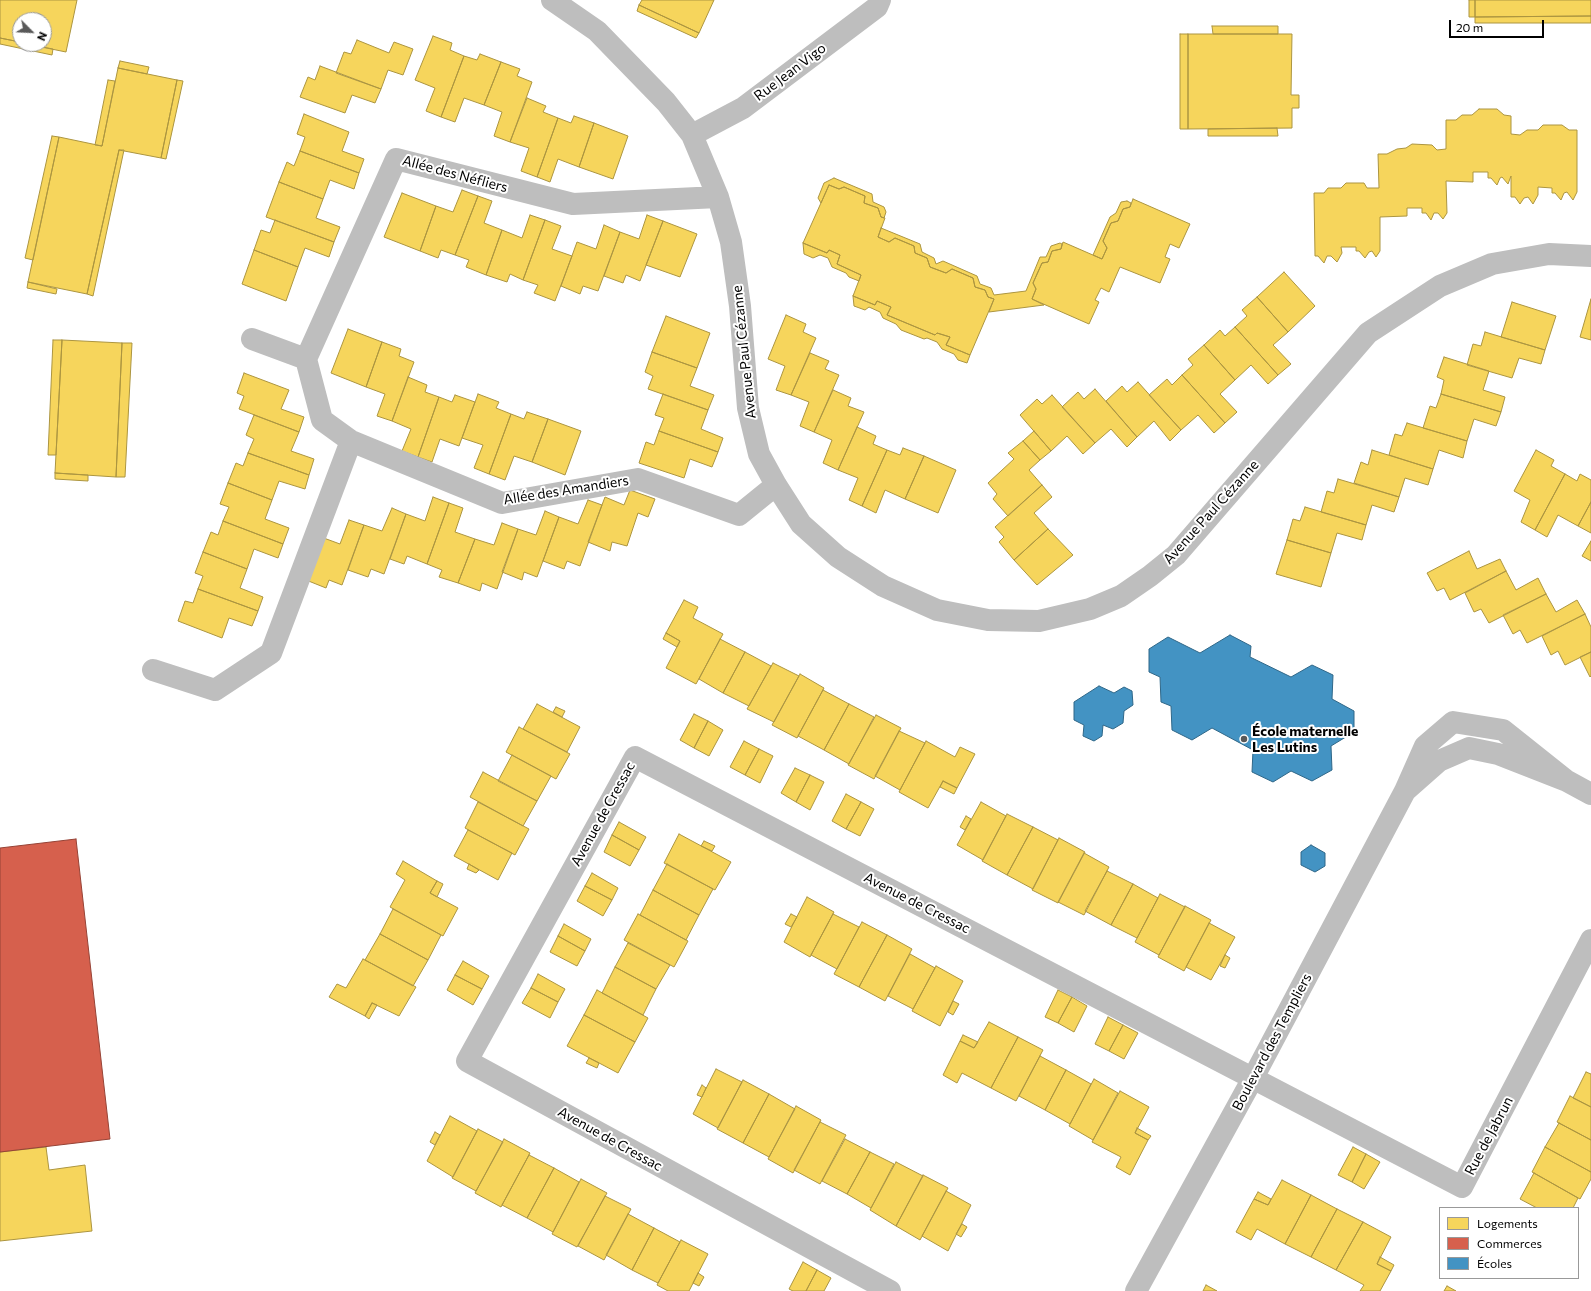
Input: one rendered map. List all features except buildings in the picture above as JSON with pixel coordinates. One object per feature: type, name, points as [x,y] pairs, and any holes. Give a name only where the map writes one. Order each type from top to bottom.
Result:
[{"type":"street","name":"Avenue Paul Cézanne","points":[[552,0],[597,31],[666,102],[692,135],[718,197],[731,242],[740,306],[748,408],[759,454],[776,485],[801,524],[838,557],[883,586],[937,610],[988,620],[1039,621],[1090,609],[1121,596],[1150,576],[1176,555],[1368,333],[1440,286],[1492,264],[1549,254],[1591,256]]},
{"type":"street","name":"Rue Jean Vigo","points":[[692,135],[743,108],[877,6],[880,0]]},
{"type":"street","name":"Allée des Néfliers","points":[[306,359],[396,158],[573,204],[718,197]]},
{"type":"street","points":[[252,339],[306,359]]},
{"type":"street","name":"Allée des Amandiers","points":[[306,359],[322,420],[351,441],[502,504],[638,478],[739,515],[776,485]]},
{"type":"street","points":[[153,670],[215,690],[271,653],[351,441]]},
{"type":"street","name":"Boulevard des Templiers","points":[[1136,1291],[1253,1078],[1405,791],[1425,746],[1453,722],[1503,730],[1566,781]]},
{"type":"street","name":"Boulevard des Templiers","points":[[1405,791],[1439,761],[1469,748],[1498,754],[1566,781],[1591,794]]},
{"type":"street","name":"Avenue de Cressac","points":[[890,1291],[467,1061],[634,757],[1253,1078]]},
{"type":"street","name":"Rue de Jabrun","points":[[1253,1078],[1462,1186],[1591,940]]},
{"type":"place","name":"École maternelle Les Lutins","points":[[1244,739]]}]
